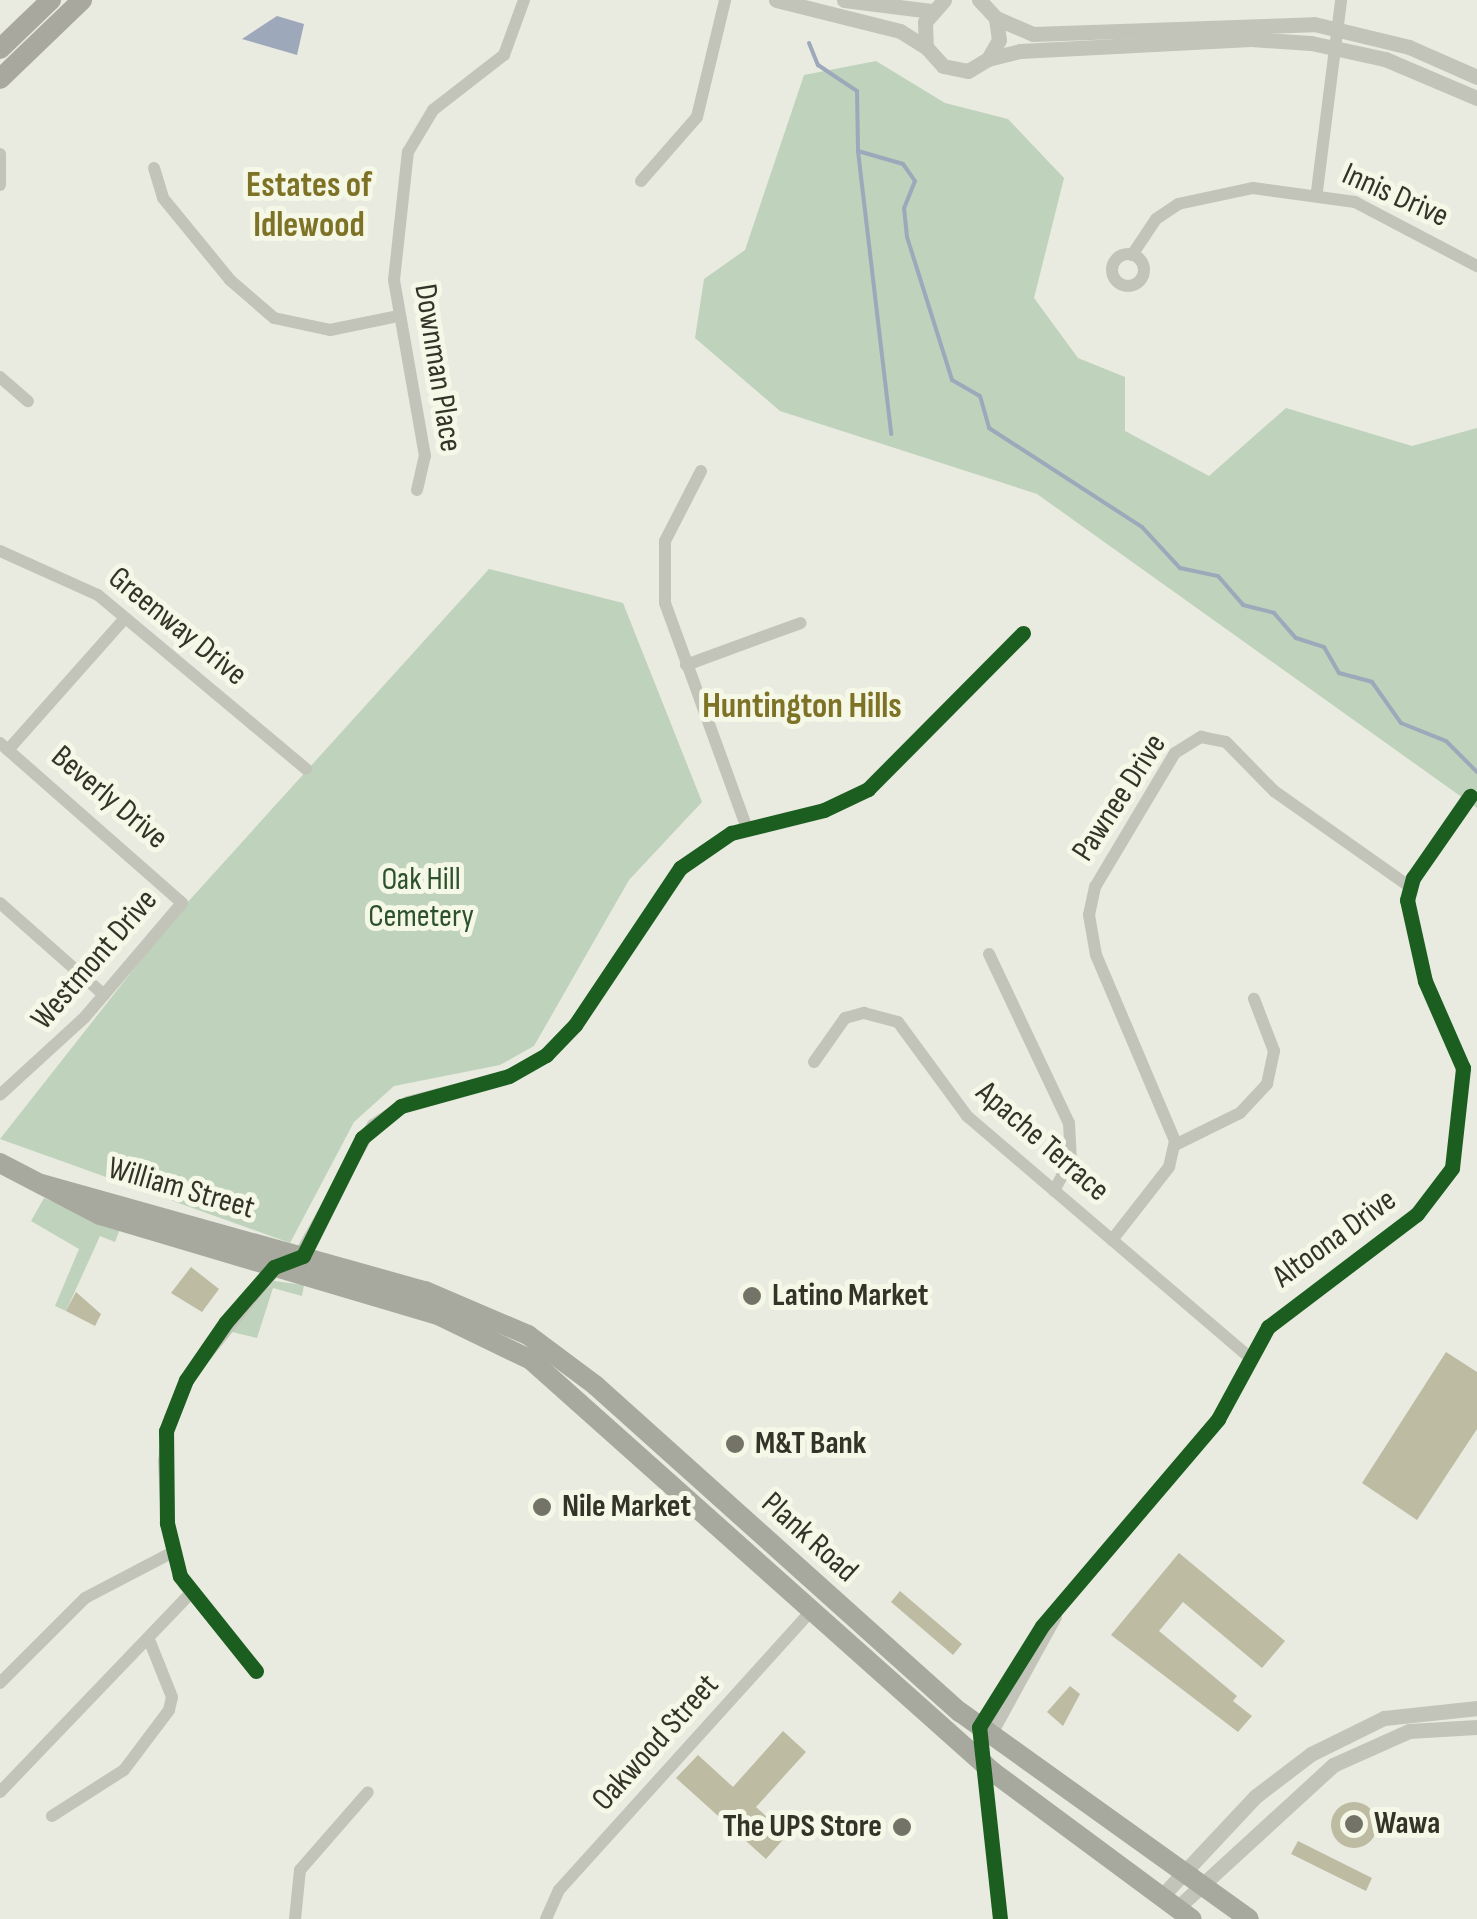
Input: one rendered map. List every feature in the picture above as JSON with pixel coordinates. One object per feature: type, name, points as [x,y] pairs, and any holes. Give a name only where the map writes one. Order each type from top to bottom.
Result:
[{"type":"highway","name":"William Street","points":[[0,1163],[100,1215],[274,1267]]},
{"type":"highway","name":"William Street","points":[[42,1184],[303,1256]]},
{"type":"highway","name":"Plank Road","points":[[303,1256],[446,1298],[528,1335],[984,1731],[1190,1881],[1250,1919]]},
{"type":"highway","name":"Plank Road","points":[[274,1267],[456,1321],[519,1352],[712,1515],[980,1760],[1176,1911]]},
{"type":"highway","points":[[712,1515],[740,1530],[751,1526]]},
{"type":"highway","points":[[760,1560],[793,1564]]},
{"type":"main road","points":[[0,49],[51,0]]},
{"type":"main road","points":[[0,79],[82,0]]},
{"type":"street","name":"Downman Place","points":[[417,490],[425,456],[398,316],[395,259],[416,127],[504,55],[524,0]]},
{"type":"street","points":[[641,180],[690,131],[725,0]]},
{"type":"street","points":[[776,0],[900,31],[955,70],[1020,50],[1251,39],[1336,47],[1386,58],[1477,98]]},
{"type":"street","points":[[844,0],[938,5],[926,47]]},
{"type":"street","points":[[979,0],[996,18],[1033,34],[1276,22],[1338,28],[1477,77]]},
{"type":"street","points":[[1317,191],[1341,0]]},
{"type":"street","points":[[988,60],[999,40],[996,18]]},
{"type":"street","points":[[0,154],[0,185]]},
{"type":"street","points":[[154,168],[154,183],[174,212],[230,280],[274,318],[330,330],[398,316]]},
{"type":"street","name":"Innis Drive","points":[[1132,254],[1156,220],[1212,191],[1317,191],[1399,222],[1477,266]]},
{"type":"street","points":[[0,377],[28,401]]},
{"type":"street","points":[[702,470],[672,520],[662,562],[665,603],[746,826]]},
{"type":"street","name":"Greenway Drive","points":[[0,551],[80,583],[306,769]]},
{"type":"street","points":[[4,747],[125,618]]},
{"type":"street","points":[[686,666],[801,623]]},
{"type":"street","points":[[256,1671],[190,1594],[173,1552],[165,1491],[170,1418],[219,1332],[274,1267],[303,1256],[373,1125],[408,1102],[498,1080],[546,1055],[576,1024],[680,868],[746,826],[824,810],[868,789],[1023,633]]},
{"type":"street","name":"Pawnee Drive","points":[[1175,1145],[1096,955],[1089,915],[1103,872],[1175,753],[1201,737],[1226,742],[1274,791],[1410,887]]},
{"type":"street","name":"Beverly Drive","points":[[4,747],[180,897]]},
{"type":"street","points":[[1410,887],[1470,796]]},
{"type":"street","name":"Altoona Drive","points":[[984,1731],[1056,1616],[1208,1432],[1280,1313],[1418,1214],[1444,1183],[1462,1121],[1460,1051],[1422,968],[1407,912],[1410,887]]},
{"type":"street","name":"Westmont Drive","points":[[0,1095],[104,995],[180,910],[180,897]]},
{"type":"street","points":[[0,902],[104,995]]},
{"type":"street","points":[[989,954],[1069,1123],[1071,1160],[1054,1191]]},
{"type":"street","points":[[1112,1240],[1164,1175],[1175,1145],[1240,1113],[1268,1084],[1274,1051],[1254,999]]},
{"type":"street","name":"Apache Terrace","points":[[814,1062],[846,1018],[864,1013],[898,1022],[955,1104],[1250,1358]]},
{"type":"street","points":[[1460,1051],[1477,1046]]},
{"type":"street","points":[[0,1683],[85,1598],[173,1552]]},
{"type":"street","points":[[0,1792],[116,1666],[150,1642],[190,1594]]},
{"type":"street","name":"Oakwood Street","points":[[546,1919],[559,1890],[814,1608]]},
{"type":"street","points":[[52,1816],[116,1777],[169,1710],[172,1698],[150,1642]]},
{"type":"street","points":[[1176,1911],[1190,1881],[1277,1776],[1332,1742],[1401,1713],[1477,1708]]},
{"type":"street","points":[[1190,1881],[1333,1764],[1409,1731],[1477,1727]]},
{"type":"street","points":[[984,1731],[980,1760],[1000,1919]]},
{"type":"street","points":[[294,1919],[300,1870],[368,1792]]},
{"type":"green space","points":[[876,61],[945,103],[1008,119],[1064,178],[1034,298],[1078,358],[1125,377],[1125,431],[1209,476],[1286,408],[1412,446],[1477,428],[1477,808],[1037,494],[780,411],[695,338],[704,279],[745,250],[804,75]]},
{"type":"green space","name":"Oak Hill Cemetery","points":[[489,569],[623,603],[702,802],[629,880],[534,1046],[500,1065],[394,1086],[354,1122],[290,1243],[0,1139],[177,914]]},
{"type":"green space","points":[[44,1198],[120,1229],[115,1242],[100,1236],[66,1311],[55,1306],[79,1249],[31,1221]]},
{"type":"green space","points":[[274,1281],[304,1285],[302,1296],[273,1288],[257,1338],[232,1332]]},
{"type":"water","points":[[277,16],[304,24],[297,55],[242,39]]},
{"type":"building","points":[[191,1267],[219,1289],[202,1312],[171,1293]]},
{"type":"building","points":[[76,1292],[101,1314],[95,1326],[66,1311]]},
{"type":"building","points":[[1446,1352],[1477,1372],[1477,1429],[1417,1520],[1362,1483]]},
{"type":"building","points":[[1179,1553],[1285,1641],[1262,1668],[1183,1602],[1159,1631],[1237,1696],[1233,1701],[1252,1716],[1238,1732],[1111,1635]]},
{"type":"building","points":[[900,1591],[962,1644],[953,1655],[891,1602]]},
{"type":"building","points":[[1070,1686],[1080,1694],[1063,1726],[1047,1712]]},
{"type":"building","points":[[783,1731],[806,1752],[756,1807],[787,1835],[766,1859],[676,1778],[698,1755],[733,1787]]},
{"type":"building","name":"Wawa","points":[[1354,1802],[1370,1809],[1377,1825],[1370,1841],[1354,1848],[1338,1841],[1331,1825],[1338,1809]]},
{"type":"building","name":"Wawa","points":[[1298,1841],[1372,1878],[1366,1891],[1291,1854]]},
{"type":"waterway","points":[[809,43],[818,65],[857,91],[858,151],[903,164],[915,181],[904,208],[907,237],[952,380],[980,396],[989,428],[1142,527],[1180,568],[1218,576],[1243,605],[1274,613],[1296,638],[1324,647],[1339,673],[1372,682],[1401,723],[1446,741],[1477,772]]},
{"type":"waterway","points":[[858,151],[891,434]]},
{"type":"cycle path","points":[[256,1671],[180,1576],[167,1523],[166,1431],[186,1380],[226,1322],[274,1267],[303,1256],[362,1138],[401,1106],[509,1076],[546,1055],[575,1025],[680,868],[731,833],[824,810],[868,789],[1023,633]]},
{"type":"cycle path","points":[[1000,1919],[979,1727],[1042,1626],[1218,1419],[1268,1327],[1417,1214],[1452,1168],[1463,1068],[1425,981],[1407,900],[1413,878],[1470,796]]},
{"type":"place","name":"Latino Market","points":[[752,1296]]},
{"type":"place","name":"M&T Bank","points":[[735,1444]]},
{"type":"place","name":"Nile Market","points":[[542,1507]]},
{"type":"place","name":"Wawa","points":[[1354,1824]]},
{"type":"place","name":"The UPS Store","points":[[902,1827]]},
{"type":"district","name":"Estates of Idlewood","points":[[309,206]]},
{"type":"district","name":"Huntington Hills","points":[[802,707]]}]
